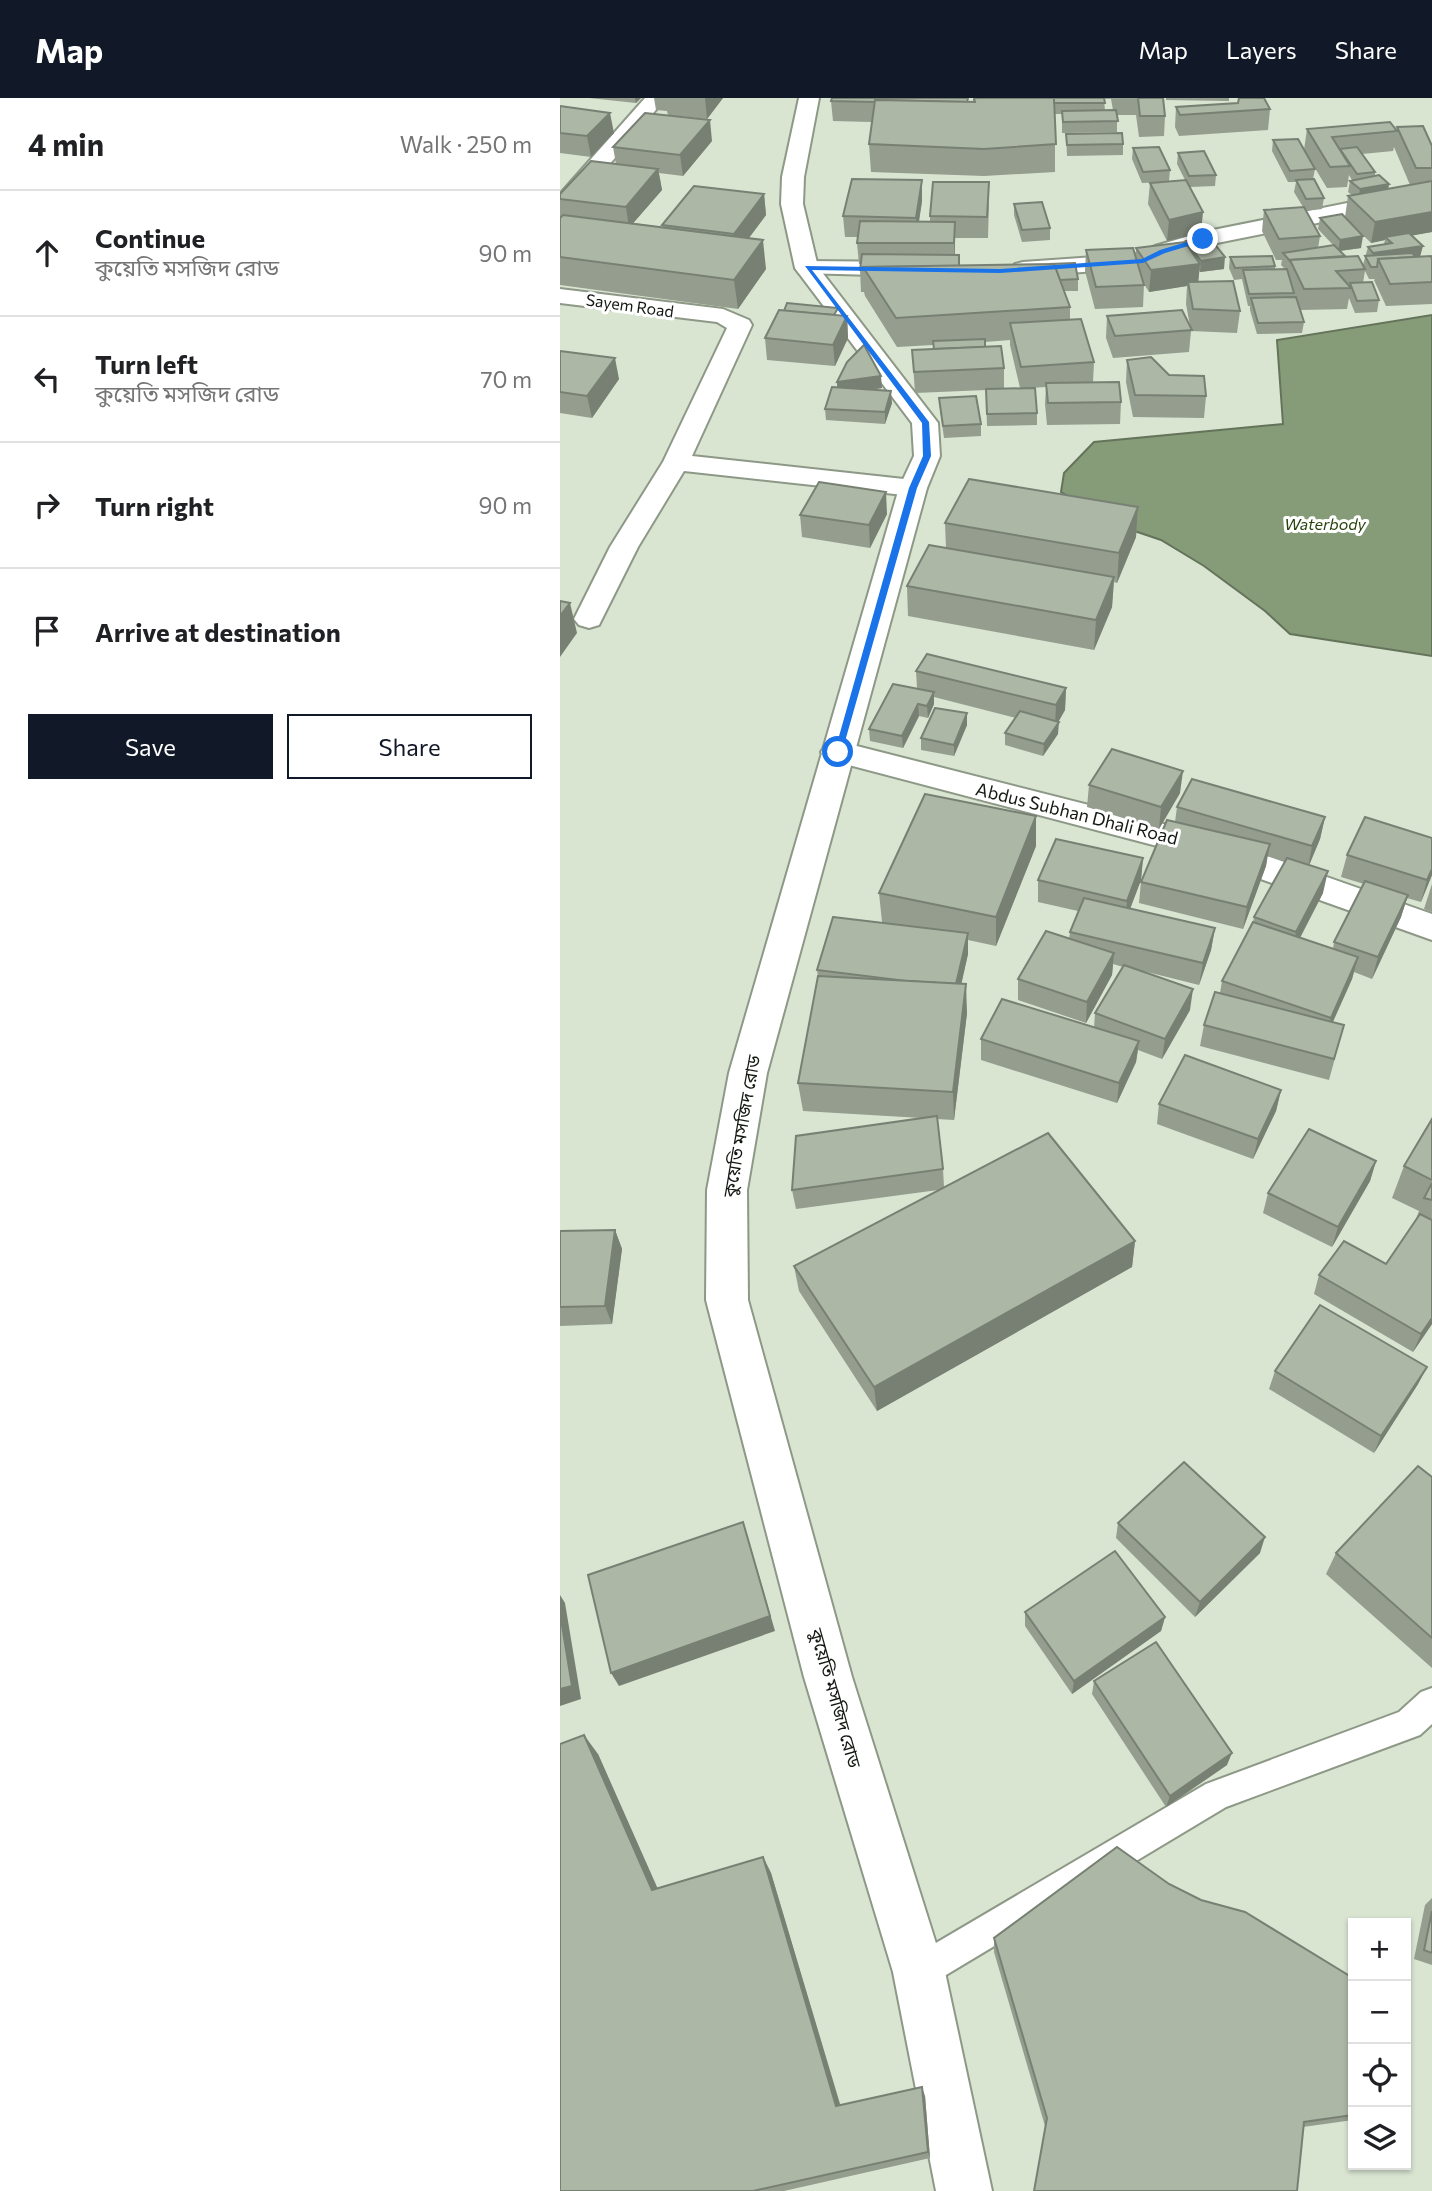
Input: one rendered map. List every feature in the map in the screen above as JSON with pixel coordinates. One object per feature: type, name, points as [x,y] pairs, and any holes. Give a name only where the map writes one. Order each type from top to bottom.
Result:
[{"type":"street","points":[[560,208],[656,98]]},
{"type":"street","name":"কুয়েতি মসজিদ রোড","points":[[809,98],[793,177],[792,204],[807,268],[925,422],[927,456],[913,488],[748,1073],[727,1190],[727,1300],[828,1677],[919,1972],[964,2191]]},
{"type":"street","points":[[1000,271],[1143,261],[1163,251],[1203,239],[1432,193]]},
{"type":"street","points":[[807,268],[931,270]]},
{"type":"street","name":"Sayem Road","points":[[560,296],[723,316],[740,326],[676,462]]},
{"type":"street","points":[[589,619],[624,547],[676,462],[913,488]]},
{"type":"street","name":"Abdus Subhan Dhali Road","points":[[838,752],[1207,847],[1432,928]]},
{"type":"lane","points":[[919,1972],[1217,1795],[1409,1724],[1432,1703]]},
{"type":"water","name":"Waterbody","points":[[1432,315],[1432,656],[1290,634],[1265,611],[1204,566],[1161,540],[1114,524],[1061,492],[1064,473],[1094,442],[1283,424],[1277,340]]},
{"type":"building","points":[[832,98],[968,98],[967,102],[875,102],[831,101]]},
{"type":"building","points":[[974,98],[1054,98],[1056,144],[984,149],[869,144],[875,100],[975,102]]},
{"type":"building","points":[[1054,98],[1104,98],[1105,103],[1054,103]]},
{"type":"building","points":[[1138,98],[1163,98],[1165,116],[1140,116]]},
{"type":"building","points":[[1239,98],[1264,98],[1270,109],[1180,115],[1176,107],[1238,103]]},
{"type":"building","points":[[560,106],[610,113],[587,136],[560,133]]},
{"type":"building","points":[[1116,110],[1118,121],[1063,122],[1062,111]]},
{"type":"building","points":[[645,113],[710,120],[680,155],[613,147]]},
{"type":"building","points":[[1390,122],[1397,131],[1332,137],[1350,166],[1330,167],[1307,129]]},
{"type":"building","points":[[1423,126],[1432,146],[1432,168],[1416,168],[1397,127]]},
{"type":"building","points":[[1122,133],[1123,144],[1067,145],[1066,134]]},
{"type":"building","points":[[1298,139],[1315,169],[1290,171],[1273,140]]},
{"type":"building","points":[[1159,147],[1170,170],[1143,172],[1133,148]]},
{"type":"building","points":[[1357,147],[1375,172],[1357,174],[1340,149]]},
{"type":"building","points":[[1204,151],[1216,175],[1189,176],[1178,153]]},
{"type":"building","points":[[591,161],[658,169],[626,207],[560,199],[560,194]]},
{"type":"building","points":[[1379,175],[1389,184],[1360,189],[1350,181]]},
{"type":"building","points":[[852,179],[922,180],[916,218],[843,216]]},
{"type":"building","points":[[1314,179],[1324,198],[1306,199],[1296,180]]},
{"type":"building","points":[[1186,180],[1203,212],[1169,220],[1150,183]]},
{"type":"building","points":[[1432,181],[1432,212],[1375,222],[1348,196]]},
{"type":"building","points":[[933,182],[989,182],[987,217],[930,216]]},
{"type":"building","points":[[694,186],[764,194],[734,234],[662,225]]},
{"type":"building","points":[[1042,202],[1050,228],[1022,230],[1014,204]]},
{"type":"building","points":[[1304,207],[1320,236],[1279,239],[1264,210]]},
{"type":"building","points":[[1342,214],[1363,236],[1340,240],[1320,218]]},
{"type":"building","points":[[563,215],[763,240],[734,280],[560,257],[560,218]]},
{"type":"building","points":[[860,221],[955,222],[954,243],[857,243]]},
{"type":"building","points":[[1409,233],[1423,246],[1373,253],[1368,247],[1392,243],[1385,237]]},
{"type":"building","points":[[1209,237],[1225,257],[1201,261],[1186,241]]},
{"type":"building","points":[[1185,242],[1200,264],[1151,270],[1136,248]]},
{"type":"building","points":[[1334,245],[1345,256],[1290,261],[1283,253]]},
{"type":"building","points":[[1133,248],[1144,285],[1096,287],[1086,250]]},
{"type":"building","points":[[1412,253],[1415,257],[1378,259],[1377,267],[1371,267],[1365,256]]},
{"type":"building","points":[[862,254],[959,255],[959,266],[863,267],[863,270],[860,270]]},
{"type":"building","points":[[1272,256],[1275,266],[1235,268],[1230,257]]},
{"type":"building","points":[[1358,256],[1365,269],[1336,271],[1351,288],[1304,289],[1290,260]]},
{"type":"building","points":[[1431,256],[1432,282],[1390,284],[1378,259]]},
{"type":"building","points":[[1075,263],[1078,279],[1060,280],[1054,264],[1049,264]]},
{"type":"building","points":[[1054,264],[1070,307],[896,318],[863,267]]},
{"type":"building","points":[[1287,269],[1294,293],[1249,294],[1243,270]]},
{"type":"building","points":[[1233,281],[1240,311],[1193,309],[1188,282]]},
{"type":"building","points":[[1372,282],[1379,300],[1357,301],[1350,283]]},
{"type":"building","points":[[1296,297],[1304,322],[1258,323],[1251,298]]},
{"type":"building","points":[[787,303],[838,308],[834,315],[784,311]]},
{"type":"building","points":[[779,310],[847,316],[833,345],[765,338]]},
{"type":"building","points":[[1182,310],[1192,330],[1115,336],[1107,316]]},
{"type":"building","points":[[1081,319],[1094,362],[1021,367],[1010,323]]},
{"type":"building","points":[[985,339],[985,347],[934,349],[933,341]]},
{"type":"building","points":[[864,345],[881,376],[837,382],[847,362]]},
{"type":"building","points":[[1001,346],[1004,368],[914,372],[912,350]]},
{"type":"building","points":[[560,351],[615,358],[587,396],[560,392]]},
{"type":"building","points":[[1151,357],[1169,375],[1204,376],[1206,396],[1135,395],[1127,360]]},
{"type":"building","points":[[1119,382],[1121,402],[1048,403],[1046,383]]},
{"type":"building","points":[[832,387],[891,391],[885,412],[825,409]]},
{"type":"building","points":[[1035,388],[1037,413],[987,414],[986,389]]},
{"type":"building","points":[[976,396],[981,424],[943,426],[939,398]]},
{"type":"building","points":[[969,479],[1138,507],[1119,553],[945,523]]},
{"type":"building","points":[[819,482],[886,492],[869,525],[800,515]]},
{"type":"building","points":[[929,545],[1114,577],[1096,620],[907,586]]},
{"type":"building","points":[[560,601],[570,603],[560,616]]},
{"type":"building","points":[[927,654],[1066,688],[1056,705],[916,671]]},
{"type":"building","points":[[893,684],[934,692],[927,706],[918,704],[902,736],[869,729]]},
{"type":"building","points":[[935,708],[967,713],[954,745],[921,738]]},
{"type":"building","points":[[1020,711],[1059,722],[1044,744],[1005,733]]},
{"type":"building","points":[[1112,749],[1183,771],[1161,807],[1089,785]]},
{"type":"building","points":[[1192,779],[1325,817],[1312,846],[1177,807]]},
{"type":"building","points":[[925,794],[1036,816],[996,917],[879,893]]},
{"type":"building","points":[[1365,817],[1432,838],[1432,869],[1427,880],[1347,855]]},
{"type":"building","points":[[1167,820],[1270,844],[1247,907],[1141,882]]},
{"type":"building","points":[[1056,839],[1143,858],[1127,901],[1038,880]]},
{"type":"building","points":[[1287,858],[1328,871],[1296,932],[1254,917]]},
{"type":"building","points":[[1365,881],[1408,895],[1378,957],[1334,942]]},
{"type":"building","points":[[1084,898],[1215,928],[1203,963],[1070,932]]},
{"type":"building","points":[[833,917],[968,933],[956,984],[817,970]]},
{"type":"building","points":[[1253,922],[1358,957],[1331,1018],[1222,981]]},
{"type":"building","points":[[1046,931],[1114,953],[1087,1002],[1018,979]]},
{"type":"building","points":[[1124,965],[1193,989],[1165,1039],[1095,1013]]},
{"type":"building","points":[[818,976],[966,984],[953,1092],[798,1083]]},
{"type":"building","points":[[1215,992],[1344,1025],[1334,1059],[1204,1025]]},
{"type":"building","points":[[1002,999],[1139,1041],[1119,1083],[981,1039]]},
{"type":"building","points":[[1185,1055],[1281,1090],[1258,1139],[1159,1104]]},
{"type":"building","points":[[937,1116],[943,1169],[792,1190],[796,1136]]},
{"type":"building","points":[[1432,1119],[1432,1180],[1404,1166]]},
{"type":"building","points":[[1309,1129],[1376,1161],[1338,1227],[1268,1193]]},
{"type":"building","points":[[1048,1133],[1135,1241],[874,1387],[794,1266]]},
{"type":"building","points":[[1432,1183],[1432,1200],[1424,1198]]},
{"type":"building","points":[[1420,1214],[1432,1220],[1432,1318],[1421,1334],[1319,1275],[1344,1241],[1386,1264]]},
{"type":"building","points":[[615,1230],[605,1306],[560,1307],[560,1231]]},
{"type":"building","points":[[1320,1305],[1427,1367],[1381,1436],[1275,1371]]},
{"type":"building","points":[[1184,1462],[1265,1537],[1200,1602],[1118,1523]]},
{"type":"building","points":[[1418,1466],[1432,1477],[1432,1638],[1336,1553]]},
{"type":"building","points":[[743,1522],[770,1616],[611,1673],[588,1575]]},
{"type":"building","points":[[1115,1551],[1165,1617],[1074,1681],[1025,1612]]},
{"type":"building","points":[[560,1613],[572,1686],[560,1689]]},
{"type":"building","points":[[1156,1642],[1232,1753],[1170,1796],[1094,1681]]},
{"type":"building","points":[[584,1735],[652,1890],[763,1857],[836,2106],[922,2087],[928,2152],[753,2191],[560,2191],[560,1744]]},
{"type":"building","points":[[1117,1847],[1169,1884],[1201,1900],[1245,1912],[1348,1975],[1348,2116],[1304,2122],[1297,2191],[1034,2191],[1047,2118],[994,1938]]},
{"type":"building","points":[[1432,1911],[1432,1953],[1424,1950]]},
{"type":"route","points":[[838,752],[913,488],[927,456],[925,422],[807,268],[1000,271],[1143,261],[1163,251],[1203,239]]}]
